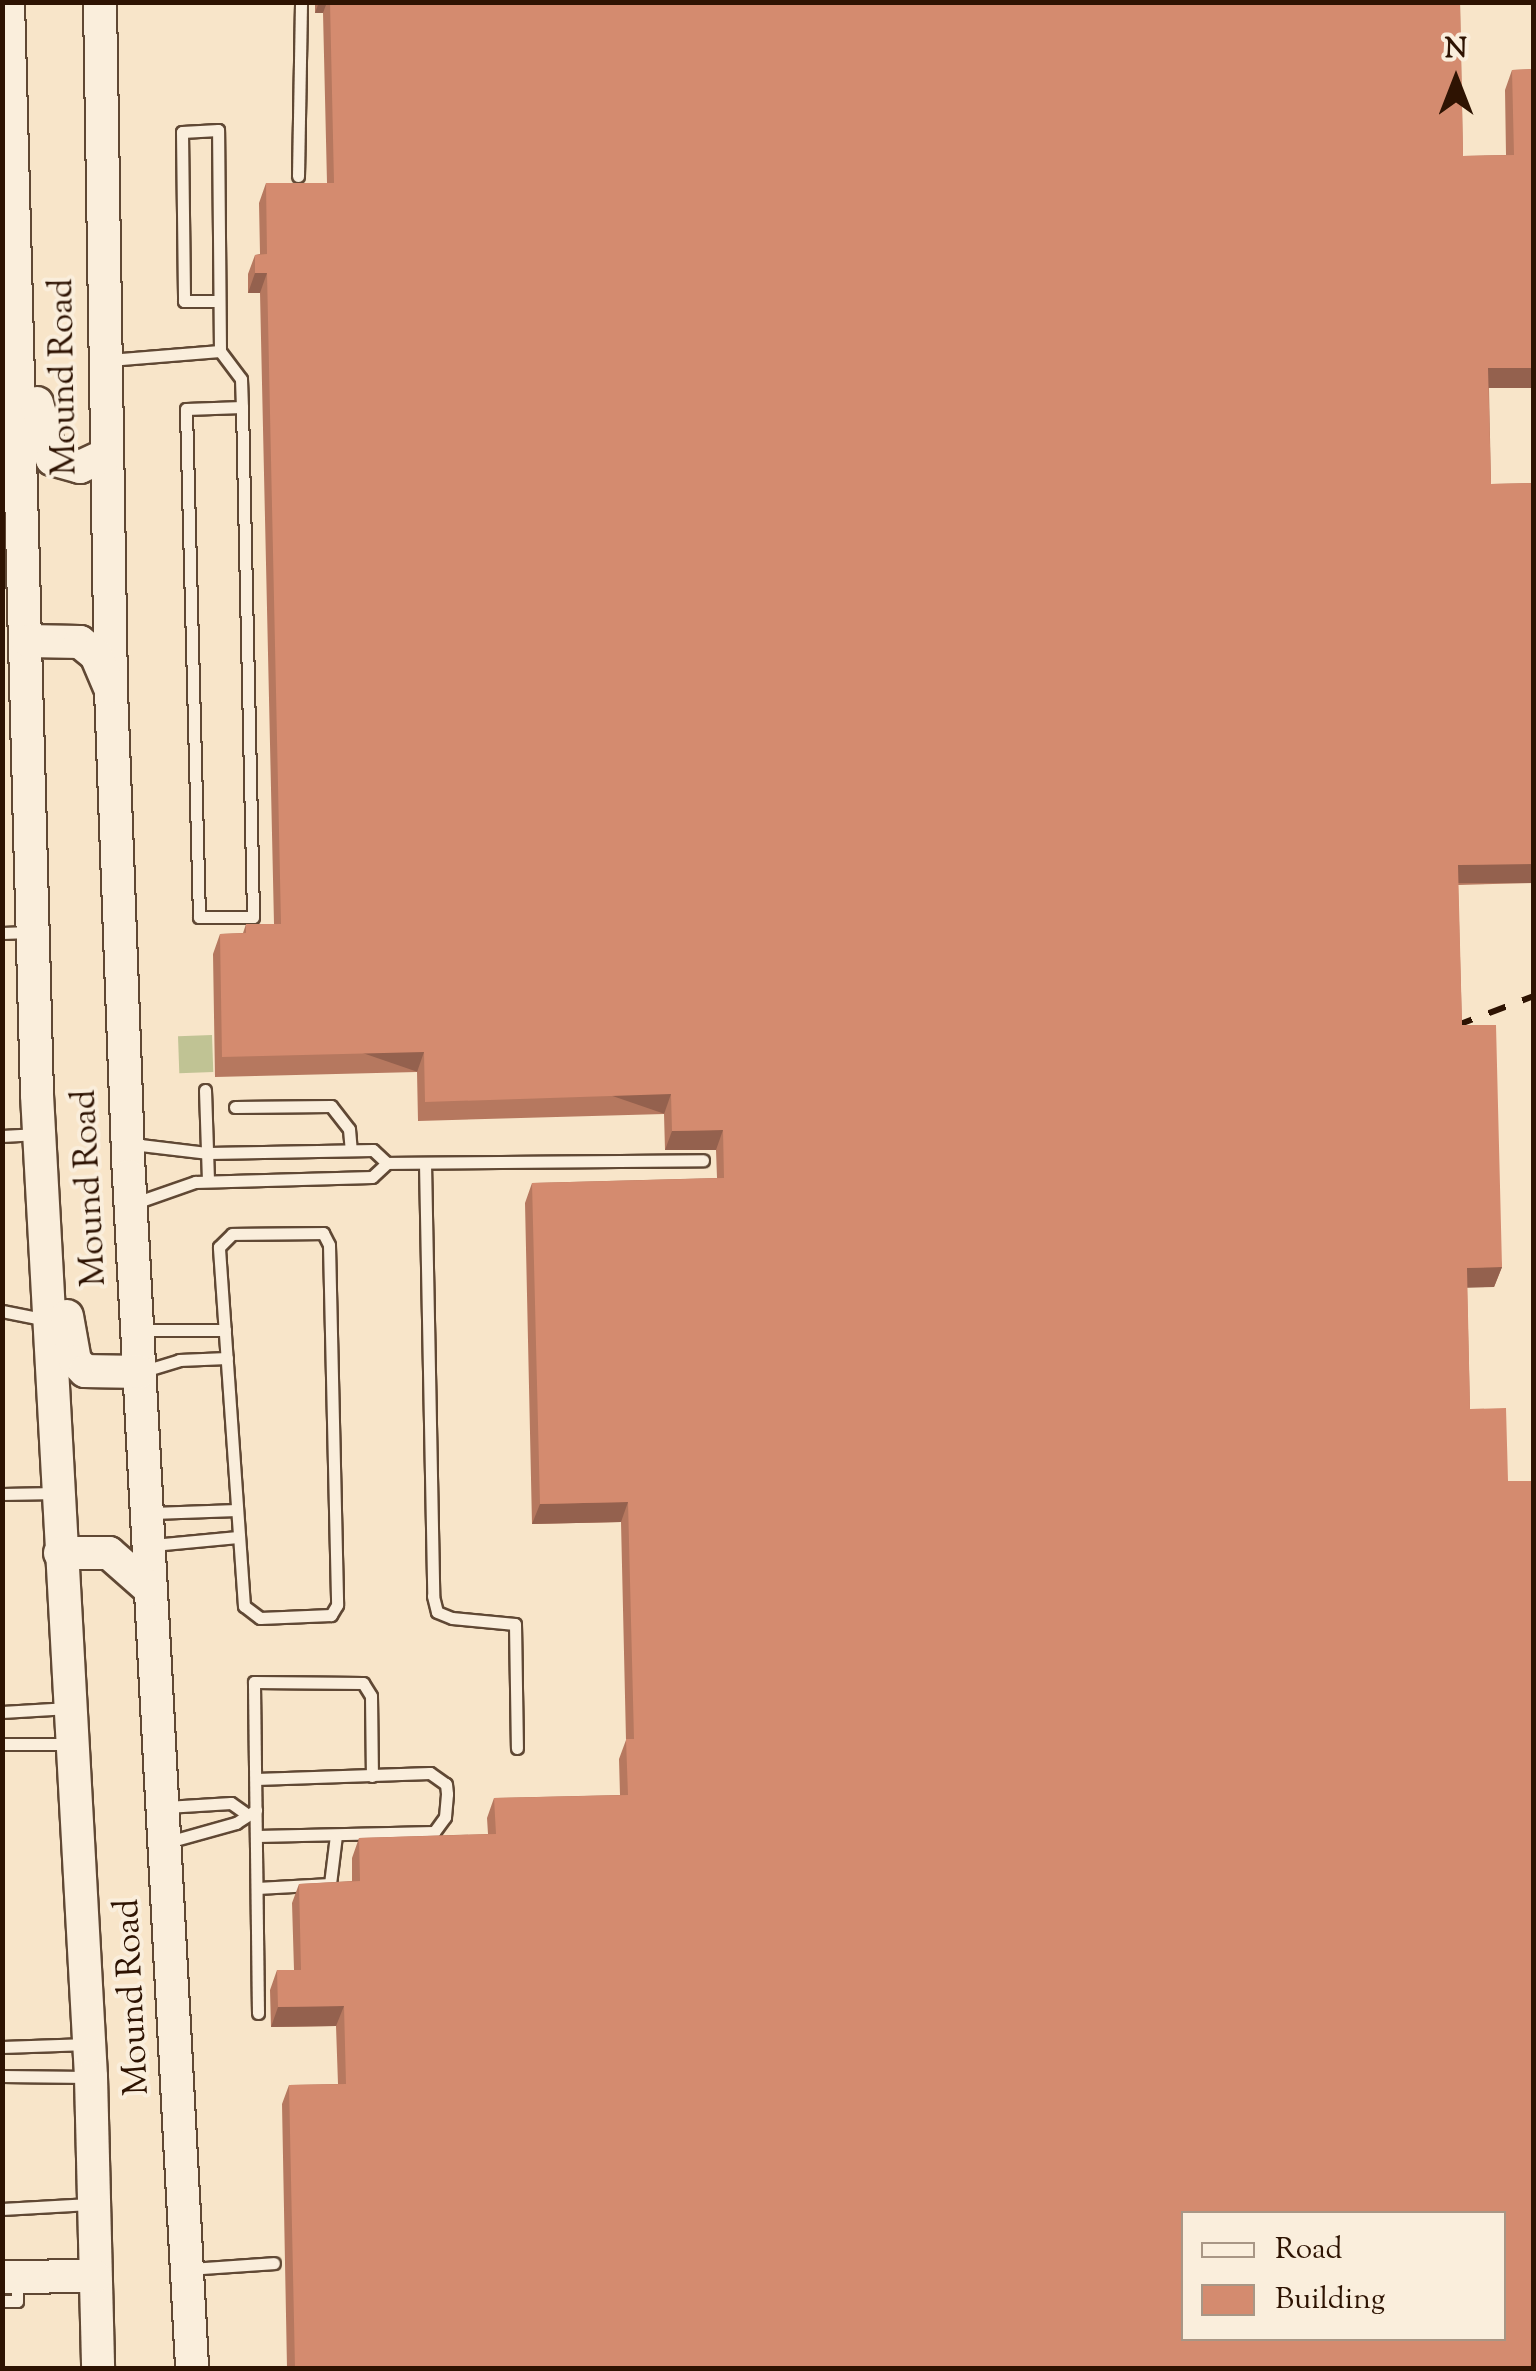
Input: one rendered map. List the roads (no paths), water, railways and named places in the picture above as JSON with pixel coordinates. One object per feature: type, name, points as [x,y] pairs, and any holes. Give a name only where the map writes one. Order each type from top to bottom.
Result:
[{"type":"main road","name":"Mound Road","points":[[8,2],[7,125],[18,295],[14,522],[28,641],[18,932],[36,1020],[60,1553],[92,2077],[98,2368]]},
{"type":"main road","name":"Mound Road","points":[[100,2],[111,690],[130,1204],[192,2368]]},
{"type":"main road","points":[[18,295],[47,452],[58,463],[80,467],[106,455]]},
{"type":"main road","points":[[28,641],[80,642],[96,655],[111,690]]},
{"type":"main road","points":[[36,1020],[58,1100],[74,1361],[102,1375],[140,1372]]},
{"type":"main road","points":[[60,1553],[109,1553],[151,1590]]},
{"type":"main road","points":[[8,2285],[96,2276]]},
{"type":"lane","points":[[298,176],[301,2]]},
{"type":"lane","points":[[219,301],[184,301],[182,132],[218,130],[220,350],[241,379],[242,407],[253,917],[199,917],[186,409],[242,407]]},
{"type":"lane","points":[[104,360],[220,350]]},
{"type":"lane","points":[[206,1090],[208,1180]]},
{"type":"lane","points":[[235,1107],[331,1106],[349,1129],[351,1150]]},
{"type":"lane","points":[[2,1136],[39,1134]]},
{"type":"lane","points":[[128,1143],[208,1154],[373,1150],[387,1163],[703,1160]]},
{"type":"lane","points":[[320,1151],[321,1177]]},
{"type":"lane","points":[[130,1204],[208,1180],[372,1177],[387,1163]]},
{"type":"lane","points":[[425,1163],[433,1596],[438,1612],[452,1618],[516,1624],[517,1748]]},
{"type":"lane","points":[[266,1233],[328,1238],[335,1611],[251,1616],[244,1606],[225,1330],[221,1239],[266,1233]]},
{"type":"lane","points":[[2,1311],[50,1320]]},
{"type":"lane","points":[[138,1330],[225,1330]]},
{"type":"lane","points":[[140,1372],[179,1360],[227,1358]]},
{"type":"lane","points":[[2,1494],[57,1493]]},
{"type":"lane","points":[[148,1529],[238,1510]]},
{"type":"lane","points":[[148,1529],[238,1537]]},
{"type":"lane","points":[[258,2014],[257,1836],[250,1811],[256,1779],[254,1682],[364,1683],[371,1696],[372,1776]]},
{"type":"lane","points":[[2,1712],[69,1708]]},
{"type":"lane","points":[[2,1744],[71,1744]]},
{"type":"lane","points":[[256,1779],[440,1776],[447,1794],[441,1826],[336,1835],[257,1836]]},
{"type":"lane","points":[[164,1808],[230,1804],[250,1811]]},
{"type":"lane","points":[[165,1843],[236,1823],[250,1811]]},
{"type":"lane","points":[[258,1888],[330,1884],[336,1835]]},
{"type":"lane","points":[[2,2046],[89,2044]]},
{"type":"lane","points":[[2,2076],[92,2077]]},
{"type":"lane","points":[[2,2209],[94,2204]]},
{"type":"lane","points":[[189,2269],[274,2263]]},
{"type":"railway","points":[[1455,1026],[1534,996]]}]
